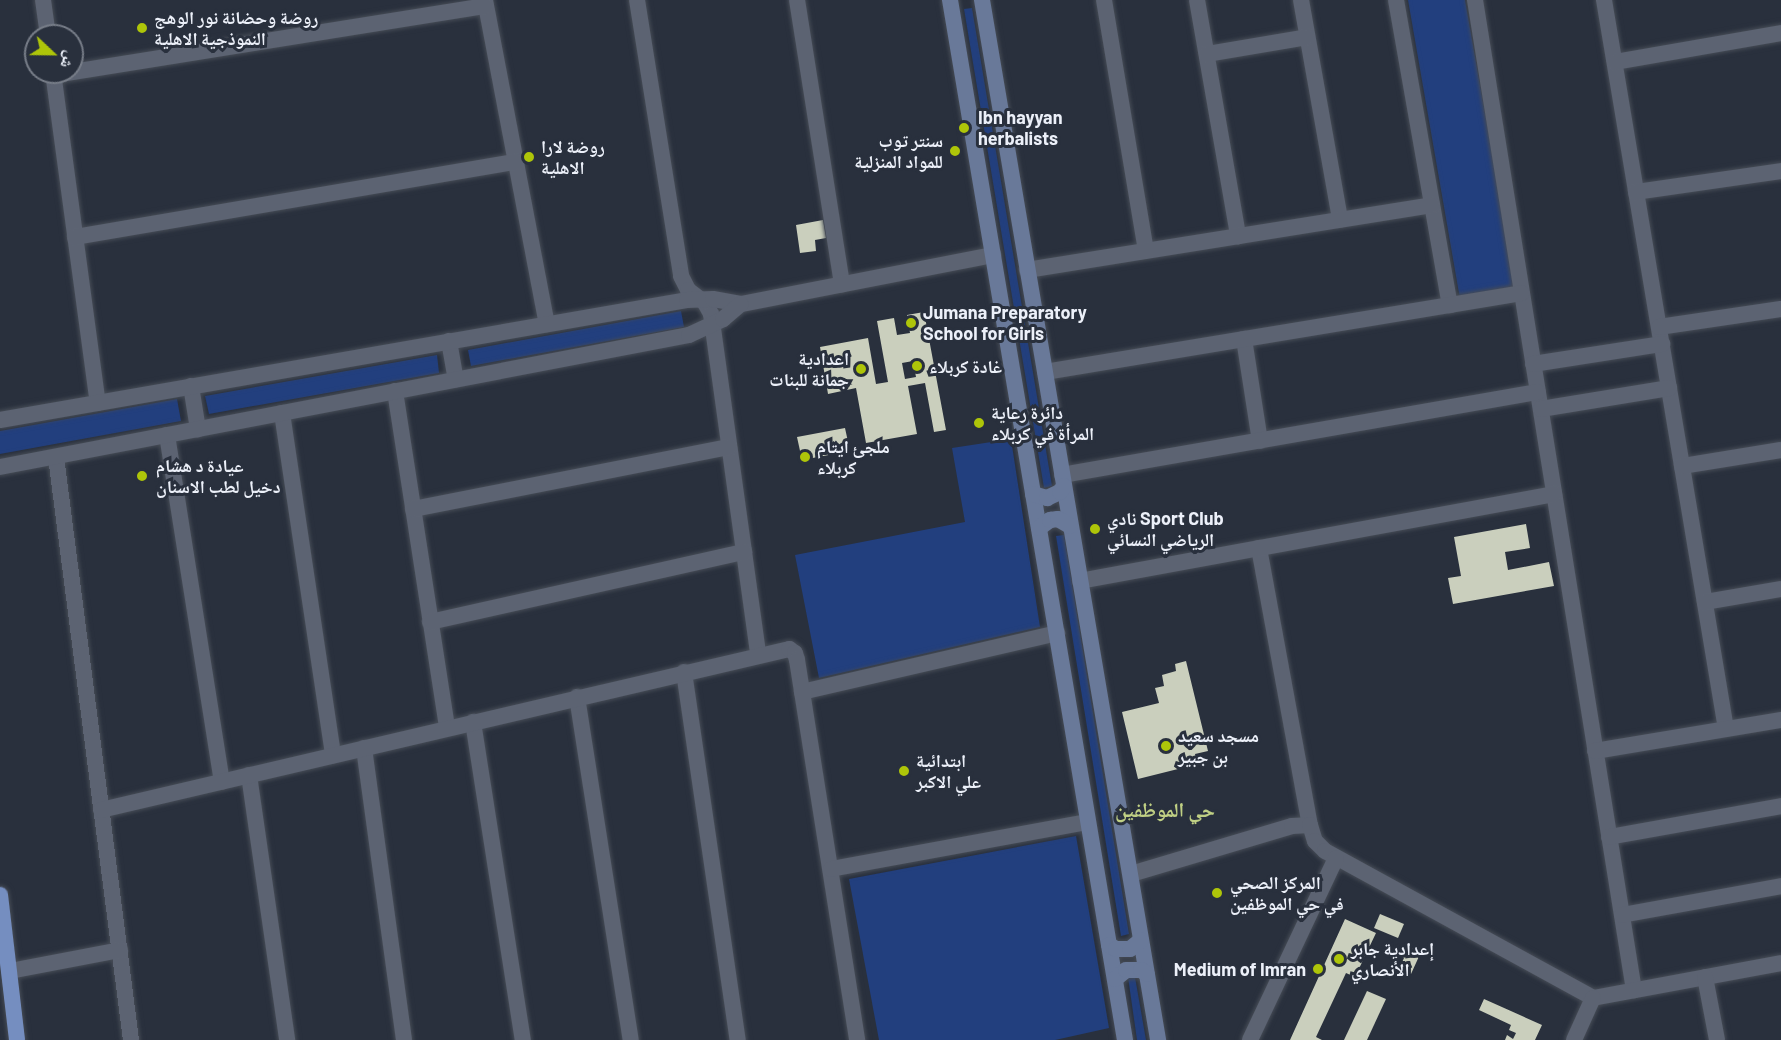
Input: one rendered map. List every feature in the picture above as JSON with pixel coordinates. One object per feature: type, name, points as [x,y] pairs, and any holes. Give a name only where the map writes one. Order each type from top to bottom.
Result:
[{"type":"main road","points":[[981,1],[1158,1040]]},
{"type":"main road","points":[[954,2],[993,255],[1125,1040]]},
{"type":"main road","points":[[1033,494],[1047,498],[1060,492],[1063,481]]},
{"type":"main road","points":[[1039,528],[1050,520],[1058,519],[1070,526]]},
{"type":"main road","points":[[0,895],[17,1040]]},
{"type":"main road","points":[[1109,945],[1116,949],[1130,949],[1141,940]]},
{"type":"main road","points":[[1115,979],[1126,970],[1141,970],[1147,974]]},
{"type":"street","points":[[44,0],[47,24]]},
{"type":"street","points":[[636,0],[681,276],[688,290],[709,308],[713,325],[758,654]]},
{"type":"street","points":[[797,0],[842,284]]},
{"type":"street","points":[[1104,0],[1146,251]]},
{"type":"street","points":[[1197,0],[1238,236]]},
{"type":"street","points":[[1300,0],[1340,220]]},
{"type":"street","points":[[1396,0],[1450,305]]},
{"type":"street","points":[[1475,0],[1634,990]]},
{"type":"street","points":[[1604,0],[1726,729]]},
{"type":"street","points":[[84,69],[485,3],[546,324]]},
{"type":"street","points":[[1615,62],[1781,33]]},
{"type":"street","points":[[1207,54],[1307,37]]},
{"type":"street","points":[[54,84],[98,403]]},
{"type":"street","points":[[75,237],[516,162]]},
{"type":"street","points":[[1636,192],[1781,171]]},
{"type":"street","points":[[1027,270],[1432,205]]},
{"type":"street","points":[[0,420],[700,299],[741,304],[993,255]]},
{"type":"street","points":[[1045,372],[1522,293]]},
{"type":"street","points":[[0,467],[689,334],[713,325],[741,304]]},
{"type":"street","points":[[1533,364],[1781,309]]},
{"type":"street","points":[[1244,339],[1260,441]]},
{"type":"street","points":[[449,341],[456,380]]},
{"type":"street","points":[[191,386],[198,429]]},
{"type":"street","points":[[1063,481],[1260,441],[1539,400],[1669,388]]},
{"type":"street","points":[[395,391],[447,728]]},
{"type":"street","points":[[282,413],[333,755]]},
{"type":"street","points":[[167,435],[222,782]]},
{"type":"street","points":[[413,509],[729,447]]},
{"type":"street","points":[[1682,466],[1781,450]]},
{"type":"street","points":[[56,457],[131,1040]]},
{"type":"street","points":[[1080,581],[1554,494]]},
{"type":"street","points":[[1259,548],[1310,825],[1315,841],[1336,858],[1593,998],[1781,963]]},
{"type":"street","points":[[430,622],[744,552]]},
{"type":"street","points":[[1705,602],[1781,589]]},
{"type":"street","points":[[802,692],[1057,633]]},
{"type":"street","points":[[101,810],[782,648],[793,650],[797,656],[857,1040]]},
{"type":"street","points":[[684,672],[738,1040]]},
{"type":"street","points":[[577,697],[631,1040]]},
{"type":"street","points":[[1595,751],[1781,720]]},
{"type":"street","points":[[473,722],[523,1040]]},
{"type":"street","points":[[364,748],[404,1040]]},
{"type":"street","points":[[249,775],[287,1040]]},
{"type":"street","points":[[1609,837],[1781,807]]},
{"type":"street","points":[[831,869],[1089,822]]},
{"type":"street","points":[[1131,874],[1292,826],[1310,825]]},
{"type":"street","points":[[1250,1040],[1336,858]]},
{"type":"street","points":[[1622,915],[1781,886]]},
{"type":"street","points":[[10,971],[120,950]]},
{"type":"street","points":[[1705,977],[1717,1040]]},
{"type":"street","points":[[1574,1040],[1593,998]]},
{"type":"shaded area","points":[[1408,0],[1465,0],[1516,289],[1460,299]]},
{"type":"shaded area","points":[[972,8],[1052,486],[1044,488],[964,9]]},
{"type":"shaded area","points":[[681,311],[684,327],[471,366],[468,350]]},
{"type":"shaded area","points":[[437,355],[439,373],[209,414],[205,396]]},
{"type":"shaded area","points":[[177,399],[181,421],[0,454],[0,431]]},
{"type":"shaded area","points":[[1011,439],[1040,627],[819,678],[795,555],[965,522],[952,448]]},
{"type":"shaded area","points":[[1064,535],[1129,934],[1121,936],[1056,536]]},
{"type":"shaded area","points":[[1076,836],[1109,1028],[1055,1040],[879,1040],[849,879]]},
{"type":"shaded area","points":[[1128,977],[1135,977],[1146,1040],[1137,1040]]},
{"type":"building","points":[[823,220],[826,238],[815,240],[816,251],[800,253],[796,225]]},
{"type":"building","points":[[924,312],[946,430],[934,432],[925,383],[908,386],[917,434],[866,443],[856,388],[828,394],[820,347],[868,338],[876,384],[888,382],[877,321],[894,318],[897,335],[910,333],[907,315]],"holes":[[[913,361],[916,377],[905,379],[902,363]]]},
{"type":"building","points":[[845,428],[850,451],[802,460],[797,437]]},
{"type":"building","points":[[1526,524],[1530,548],[1505,552],[1508,570],[1549,562],[1554,586],[1453,604],[1448,578],[1461,576],[1454,537]]},
{"type":"building","points":[[1186,661],[1208,751],[1195,754],[1196,759],[1181,763],[1182,768],[1138,779],[1122,712],[1159,703],[1155,688],[1164,686],[1162,675],[1176,671],[1175,664]]},
{"type":"building","points":[[1380,914],[1404,924],[1398,938],[1374,928]]},
{"type":"building","points":[[1345,919],[1376,933],[1355,977],[1346,973],[1316,1037],[1322,1040],[1290,1040]]},
{"type":"building","points":[[1405,945],[1421,952],[1411,974],[1399,969],[1404,958],[1399,956]]},
{"type":"building","points":[[1367,991],[1386,999],[1367,1040],[1344,1040]]},
{"type":"building","points":[[1484,999],[1542,1025],[1535,1040],[1505,1040],[1507,1035],[1513,1039],[1516,1033],[1509,1030],[1511,1025],[1479,1010]]},
{"type":"place","name":"روضة وحضانة نور الوهج النموذجية الاهلية","points":[[142,28]]},
{"type":"place","name":"Ibn hayyan herbalists","points":[[964,128]]},
{"type":"place","name":"سنتر توب للمواد المنزلية","points":[[955,151]]},
{"type":"place","name":"روضة لارا الاهلية","points":[[529,157]]},
{"type":"place","name":"Jumana Preparatory School for Girls","points":[[911,323]]},
{"type":"place","name":"غادة كربلاء","points":[[917,366]]},
{"type":"place","name":"اعدادية جمانة للبنات","points":[[861,369]]},
{"type":"place","name":"دائرة رعاية المرأة في كربلاء","points":[[979,423]]},
{"type":"place","name":"ملجئ ايتام كربلاء","points":[[805,457]]},
{"type":"place","name":"عيادة د هشام دخيل لطب الاسنان","points":[[142,476]]},
{"type":"place","name":"نادي Sport Club الرياضي النسائي","points":[[1095,529]]},
{"type":"place","name":"مسجد سعيد بن جبير","points":[[1166,746]]},
{"type":"place","name":"ابتدائية علي الاكبر","points":[[904,771]]},
{"type":"place","name":"المركز الصحي في حي الموظفين","points":[[1217,893]]},
{"type":"place","name":"إعدادية جابر الأنصاري","points":[[1339,959]]},
{"type":"place","name":"Medium of Imran","points":[[1318,969]]},
{"type":"district","name":"حي الموظفين","points":[[1165,809]]}]
